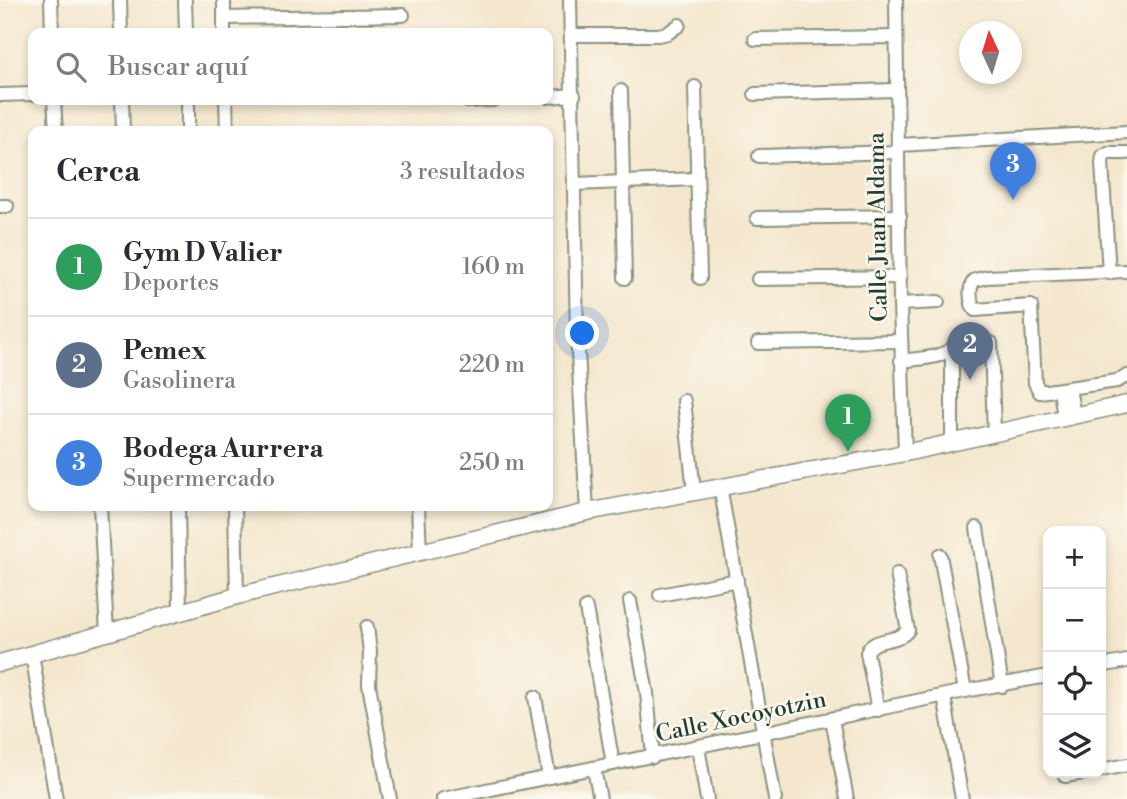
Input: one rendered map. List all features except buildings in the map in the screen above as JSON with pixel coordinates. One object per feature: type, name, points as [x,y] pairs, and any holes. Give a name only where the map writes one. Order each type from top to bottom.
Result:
[{"type":"main road","points":[[0,663],[237,596],[587,512],[905,453],[1127,404]]},
{"type":"street","points":[[51,0],[52,28]]},
{"type":"street","points":[[121,0],[121,28]]},
{"type":"street","points":[[185,0],[186,28]]},
{"type":"street","points":[[224,0],[224,28]]},
{"type":"street","points":[[570,0],[577,334],[587,512]]},
{"type":"street","name":"Calle Juan Aldama","points":[[896,0],[901,361],[905,453]]},
{"type":"street","points":[[224,18],[403,15]]},
{"type":"street","points":[[571,35],[658,35],[668,33],[679,25]]},
{"type":"street","points":[[755,39],[896,37]]},
{"type":"street","points":[[695,87],[700,278]]},
{"type":"street","points":[[755,94],[897,90]]},
{"type":"street","points":[[621,91],[625,278]]},
{"type":"street","points":[[0,95],[28,94]]},
{"type":"street","points":[[553,97],[574,95]]},
{"type":"street","points":[[54,105],[56,126]]},
{"type":"street","points":[[122,105],[123,126]]},
{"type":"street","points":[[188,105],[188,126]]},
{"type":"street","points":[[226,105],[227,126]]},
{"type":"street","points":[[760,156],[1127,132]]},
{"type":"street","points":[[1109,273],[1103,156],[1108,153],[1127,153]]},
{"type":"street","points":[[575,184],[696,179]]},
{"type":"street","points":[[757,218],[900,216]]},
{"type":"street","points":[[1126,272],[987,277],[972,283],[971,300],[975,310],[1031,306],[1033,369],[1037,389],[1045,393],[1117,381],[1127,376]]},
{"type":"street","points":[[758,279],[900,277]]},
{"type":"street","points":[[900,304],[938,302]]},
{"type":"street","points":[[758,343],[901,341]]},
{"type":"street","points":[[901,361],[940,355],[952,348],[987,341],[992,345],[994,434]]},
{"type":"street","points":[[952,348],[952,443]]},
{"type":"street","points":[[1065,389],[1069,417]]},
{"type":"street","points":[[684,401],[694,491]]},
{"type":"street","points":[[720,486],[775,799]]},
{"type":"street","points":[[100,511],[107,634]]},
{"type":"street","points":[[178,511],[180,612]]},
{"type":"street","points":[[235,511],[237,596]]},
{"type":"street","points":[[418,511],[420,552]]},
{"type":"street","points":[[977,528],[1002,686]]},
{"type":"street","points":[[940,555],[965,691]]},
{"type":"street","points":[[878,709],[868,648],[872,644],[898,638],[908,630],[897,573]]},
{"type":"street","points":[[660,595],[737,580]]},
{"type":"street","points":[[630,601],[647,693],[653,757]]},
{"type":"street","points":[[586,608],[614,764]]},
{"type":"street","points":[[367,627],[370,652],[369,685],[390,799]]},
{"type":"street","points":[[32,654],[56,799]]},
{"type":"street","points":[[1106,665],[1127,661]]},
{"type":"street","name":"Calle Xocoyotzin","points":[[443,799],[491,794],[548,776],[594,769],[1043,677]]},
{"type":"street","points":[[944,696],[962,799]]},
{"type":"street","points":[[534,697],[548,776]]},
{"type":"street","points":[[832,719],[847,799]]},
{"type":"street","points":[[698,747],[707,799]]},
{"type":"street","points":[[1106,769],[1127,765]]},
{"type":"street","points":[[594,769],[600,799]]},
{"type":"place","name":"Bodega Aurrera","points":[[1013,200]]},
{"type":"place","name":"Pemex","points":[[970,380]]},
{"type":"place","name":"Gym D Valier","points":[[848,452]]}]
